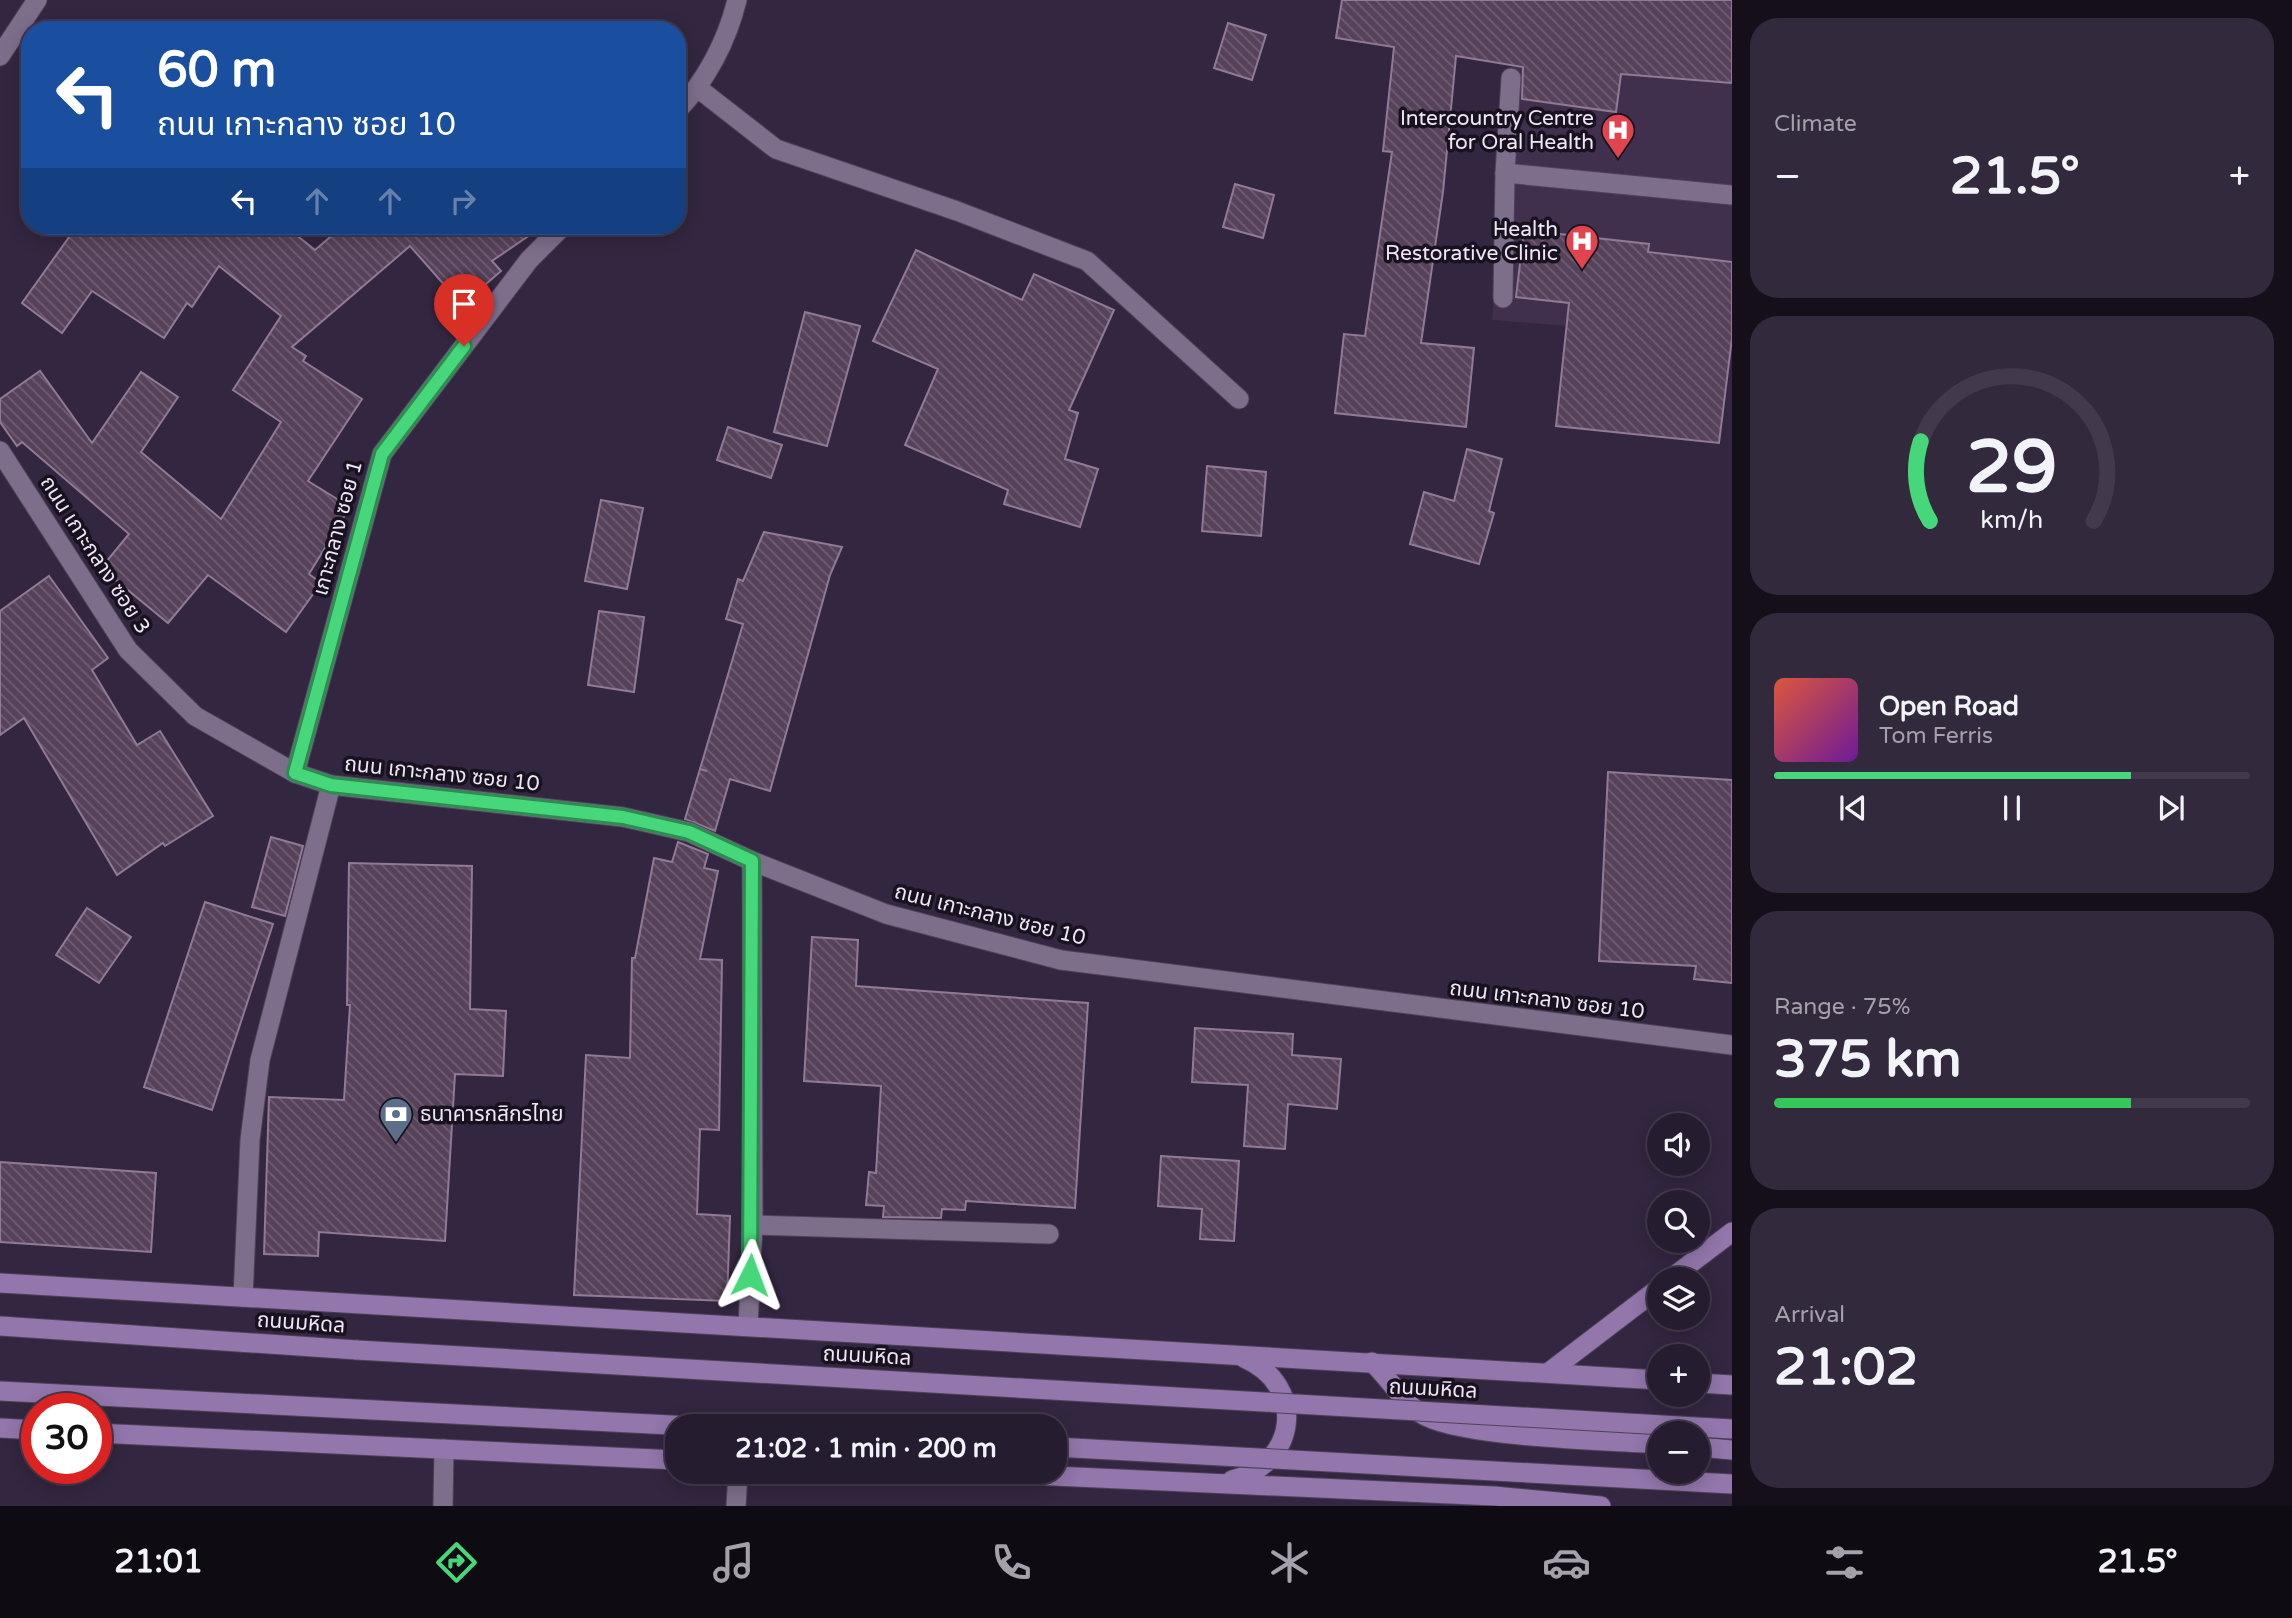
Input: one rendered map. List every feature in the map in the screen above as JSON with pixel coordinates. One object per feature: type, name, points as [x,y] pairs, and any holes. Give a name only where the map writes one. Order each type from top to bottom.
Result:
[{"type":"main road","points":[[1686,1267],[1732,1232]]},
{"type":"main road","name":"ถนนมหิดล","points":[[0,1283],[1647,1379]]},
{"type":"main road","points":[[1549,1372],[1647,1296]]},
{"type":"main road","name":"ถนนมหิดล","points":[[0,1326],[356,1350],[1732,1429]]},
{"type":"main road","points":[[1223,1482],[1249,1476],[1269,1462],[1283,1442],[1288,1418],[1283,1394],[1269,1373],[1237,1355]]},
{"type":"main road","points":[[1372,1362],[1406,1401],[1421,1414],[1440,1423],[1474,1429],[1647,1443]]},
{"type":"main road","points":[[1710,1384],[1732,1385]]},
{"type":"main road","points":[[0,1391],[665,1425]]},
{"type":"main road","points":[[0,1429],[21,1430]]},
{"type":"main road","points":[[112,1434],[665,1459]]},
{"type":"main road","points":[[1067,1448],[1732,1484]]},
{"type":"main road","points":[[1710,1448],[1732,1450]]},
{"type":"main road","points":[[1067,1476],[1223,1482],[1453,1501],[1601,1506]]},
{"type":"street","points":[[23,21],[37,0]]},
{"type":"street","points":[[686,102],[699,89],[732,18],[737,0]]},
{"type":"street","points":[[0,57],[21,25]]},
{"type":"street","points":[[1503,298],[1511,78]]},
{"type":"street","points":[[699,89],[776,149],[957,211],[1087,261],[1239,399]]},
{"type":"street","points":[[1506,173],[1732,195]]},
{"type":"street","name":"เกาะกลาง ซอย 1","points":[[295,773],[382,454],[529,260],[554,235]]},
{"type":"street","name":"ถนน เกาะกลาง ซอย 3","points":[[0,450],[128,650],[195,716],[295,773]]},
{"type":"street","name":"ถนน เกาะกลาง ซอย 10","points":[[295,773],[331,785],[623,817],[689,832],[752,861],[886,914],[1061,960],[1732,1045]]},
{"type":"street","points":[[243,1297],[250,1140],[260,1060],[331,785]]},
{"type":"street","points":[[748,1326],[753,1225],[752,861]]},
{"type":"street","points":[[753,1225],[1049,1234]]},
{"type":"street","points":[[443,1506],[444,1448]]},
{"type":"street","points":[[736,1506],[737,1484]]},
{"type":"shaded area","name":"Intercountry Centre for Oral Health","points":[[1517,0],[1732,0],[1732,339],[1492,320]]},
{"type":"building","points":[[1342,0],[1732,0],[1732,83],[1621,74],[1616,112],[1522,99],[1523,67],[1456,56],[1443,192],[1421,343],[1474,348],[1466,427],[1335,413],[1344,334],[1365,336],[1392,152],[1383,151],[1394,47],[1336,38]]},
{"type":"building","points":[[1228,23],[1266,35],[1252,80],[1214,68]]},
{"type":"building","points":[[1235,184],[1274,195],[1263,238],[1223,227]]},
{"type":"building","points":[[1524,230],[1649,244],[1648,252],[1732,262],[1732,338],[1719,443],[1556,426],[1569,303],[1516,297]]},
{"type":"building","points":[[71,235],[296,235],[315,250],[332,235],[530,235],[492,261],[501,271],[462,305],[410,246],[292,347],[306,356],[303,361],[362,399],[308,481],[350,507],[309,574],[321,583],[286,632],[208,575],[168,623],[101,568],[129,534],[22,442],[17,446],[0,422],[0,399],[40,371],[92,443],[141,372],[178,397],[141,452],[221,519],[281,422],[233,390],[281,316],[219,266],[192,307],[187,303],[164,338],[92,291],[62,333],[22,303]]},
{"type":"building","points":[[916,250],[1022,300],[1034,274],[1114,310],[1069,410],[1078,413],[1065,459],[1098,469],[1080,527],[1004,504],[1008,490],[905,445],[938,369],[873,341]]},
{"type":"building","points":[[805,312],[860,326],[827,446],[774,432]]},
{"type":"building","points":[[728,427],[782,445],[771,478],[717,460]]},
{"type":"building","points":[[1467,449],[1502,459],[1489,511],[1494,513],[1479,564],[1410,544],[1424,492],[1454,501]]},
{"type":"building","points":[[1207,466],[1266,472],[1261,536],[1202,531]]},
{"type":"building","points":[[601,500],[643,508],[627,589],[585,581]]},
{"type":"building","points":[[764,532],[842,547],[830,575],[770,791],[730,779],[715,831],[685,819],[743,624],[726,619],[738,579],[743,581]]},
{"type":"building","points":[[49,576],[108,658],[92,670],[137,745],[160,731],[213,816],[165,846],[163,843],[117,875],[24,718],[0,735],[0,611]]},
{"type":"building","points":[[599,611],[644,617],[634,692],[588,685]]},
{"type":"building","points":[[1608,772],[1732,780],[1732,983],[1694,979],[1696,966],[1599,961]]},
{"type":"building","points":[[271,837],[303,846],[285,916],[252,907]]},
{"type":"building","points":[[678,842],[708,854],[704,868],[718,871],[700,959],[722,960],[719,1130],[700,1129],[697,1214],[730,1216],[727,1301],[574,1295],[586,1055],[630,1058],[632,958],[635,958],[654,858],[672,862]]},
{"type":"building","points":[[349,863],[472,866],[470,1009],[506,1011],[503,1076],[455,1074],[445,1241],[319,1232],[318,1256],[264,1254],[269,1097],[344,1100],[350,1005],[347,1005]]},
{"type":"building","points":[[205,902],[273,924],[212,1110],[144,1087]]},
{"type":"building","points":[[87,908],[131,937],[99,983],[56,955]]},
{"type":"building","points":[[812,937],[858,940],[856,986],[1088,1003],[1075,1208],[966,1201],[965,1210],[942,1209],[941,1218],[883,1217],[884,1206],[866,1205],[869,1172],[876,1173],[881,1086],[804,1081]]},
{"type":"building","points":[[1195,1028],[1293,1034],[1292,1055],[1341,1059],[1337,1109],[1288,1104],[1285,1149],[1244,1146],[1248,1085],[1192,1082]]},
{"type":"building","points":[[1161,1156],[1239,1161],[1234,1241],[1200,1239],[1202,1209],[1158,1206]]},
{"type":"building","points":[[0,1162],[156,1173],[151,1252],[0,1242]]},
{"type":"place","name":"Intercountry Centre for Oral Health","points":[[1618,160]]},
{"type":"place","name":"Health Restorative Clinic","points":[[1582,271]]},
{"type":"place","name":"ธนาคารกสิกรไทย","points":[[396,1144]]},
{"type":"route","points":[[464,346],[382,454],[295,773],[331,785],[623,817],[689,832],[752,861],[753,1225],[750,1275]]}]
